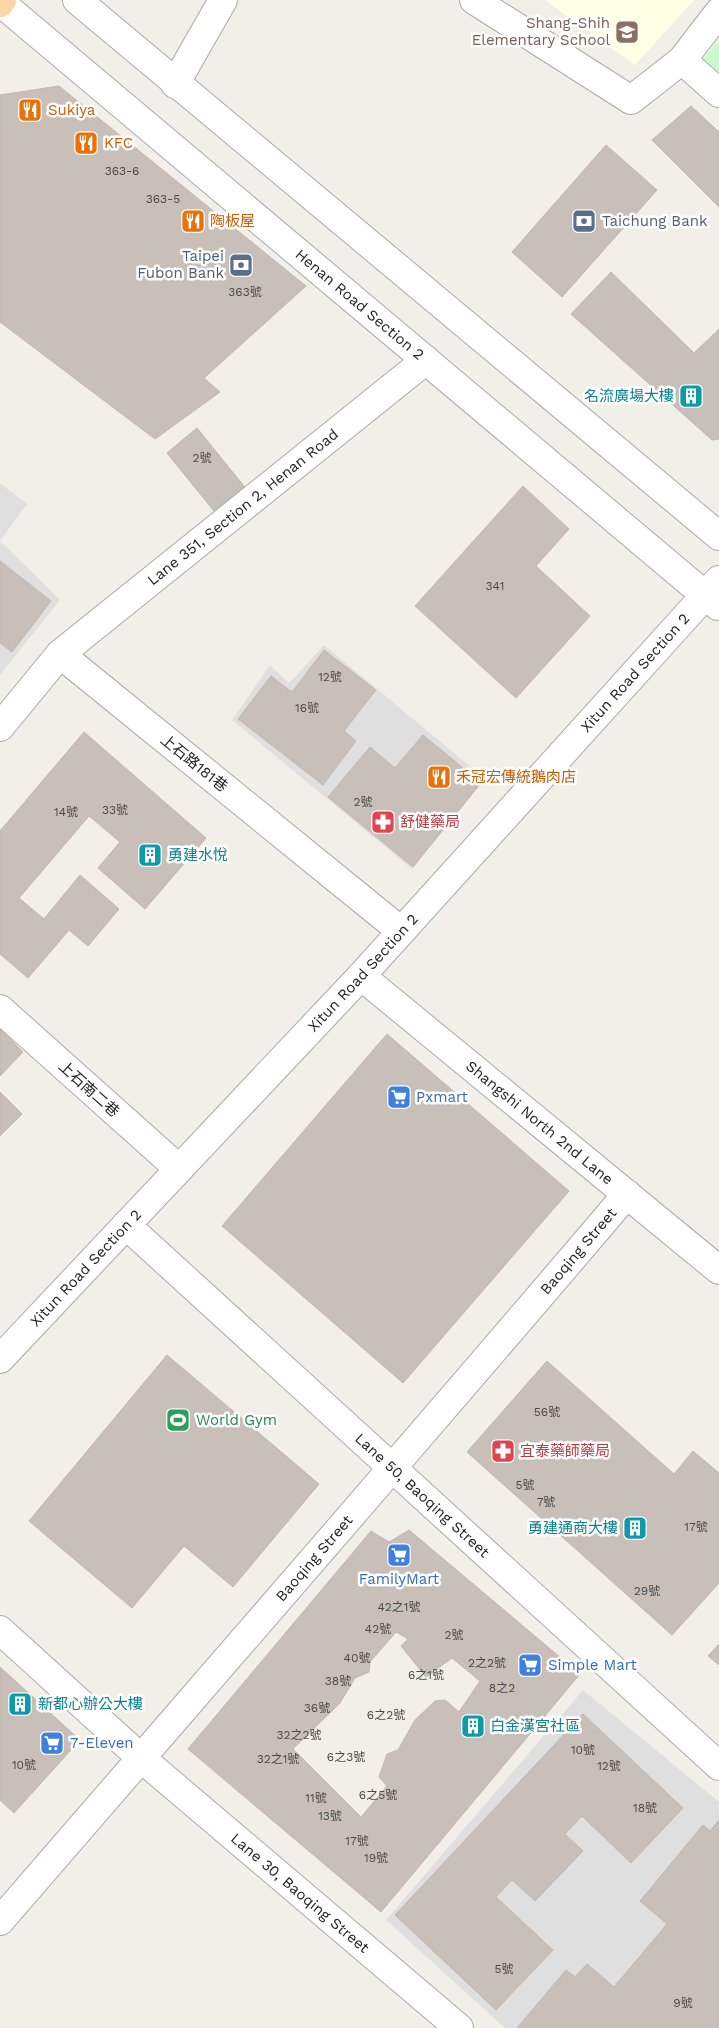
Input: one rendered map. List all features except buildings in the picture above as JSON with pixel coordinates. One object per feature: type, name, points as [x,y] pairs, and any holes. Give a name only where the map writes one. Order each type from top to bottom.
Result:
[{"type":"street","points":[[77,0],[175,84],[719,536]]},
{"type":"street","points":[[175,84],[223,0]]},
{"type":"street","points":[[474,0],[631,100],[682,60],[719,12]]},
{"type":"street","name":"Henan Road Section 2","points":[[0,2],[426,360],[714,594]]},
{"type":"street","points":[[682,60],[719,93]]},
{"type":"street","name":"Lane 351, Section 2, Henan Road","points":[[60,654],[426,360]]},
{"type":"street","name":"Xitun Road Section 2","points":[[0,1359],[361,976],[714,594]]},
{"type":"street","points":[[0,727],[60,654]]},
{"type":"street","name":"上石路181巷","points":[[60,654],[402,931]]},
{"type":"street","name":"Shangshi North 2nd Lane","points":[[361,976],[719,1270]]},
{"type":"street","name":"上石南二巷","points":[[0,1010],[179,1169]]},
{"type":"street","name":"Baoqing Street","points":[[0,1921],[460,1390],[627,1194]]},
{"type":"street","name":"Lane 50, Baoqing Street","points":[[126,1225],[719,1766]]},
{"type":"street","name":"Lane 30, Baoqing Street","points":[[0,1630],[141,1758],[458,2028]]},
{"type":"shaded area","name":"Shang-Shih Elementary School","points":[[545,0],[694,0],[635,65]]},
{"type":"shaded area","points":[[0,483],[27,504],[0,541]]},
{"type":"shaded area","points":[[0,541],[60,600],[0,675]]},
{"type":"shaded area","points":[[324,645],[484,778],[412,869],[232,720],[270,665],[289,683]]},
{"type":"shaded area","points":[[583,1690],[719,1802],[719,2028],[505,2028],[386,1920]]},
{"type":"green space","points":[[719,42],[719,77],[701,61]]},
{"type":"place","name":"Shang-Shih Elementary School","points":[[627,32]]},
{"type":"place","name":"Sukiya","points":[[30,110]]},
{"type":"place","name":"KFC","points":[[86,143]]},
{"type":"place","name":"陶板屋","points":[[193,221]]},
{"type":"place","name":"Taichung Bank","points":[[584,221]]},
{"type":"place","name":"Taipei Fubon Bank","points":[[241,265]]},
{"type":"place","name":"名流廣場大樓","points":[[691,396]]},
{"type":"place","name":"禾冠宏傳統鵝肉店","points":[[439,777]]},
{"type":"place","name":"舒健藥局","points":[[383,822]]},
{"type":"place","name":"勇建水悅","points":[[150,855]]},
{"type":"place","name":"Pxmart","points":[[399,1097]]},
{"type":"place","name":"World Gym","points":[[178,1420]]},
{"type":"place","name":"宜泰藥師藥局","points":[[503,1451]]},
{"type":"place","name":"勇建通商大樓","points":[[635,1528]]},
{"type":"place","name":"FamilyMart","points":[[399,1555]]},
{"type":"place","name":"Simple Mart","points":[[530,1665]]},
{"type":"place","name":"新都心辦公大樓","points":[[20,1704]]},
{"type":"place","name":"白金漢宮社區","points":[[473,1726]]},
{"type":"place","name":"7-Eleven","points":[[52,1743]]}]
